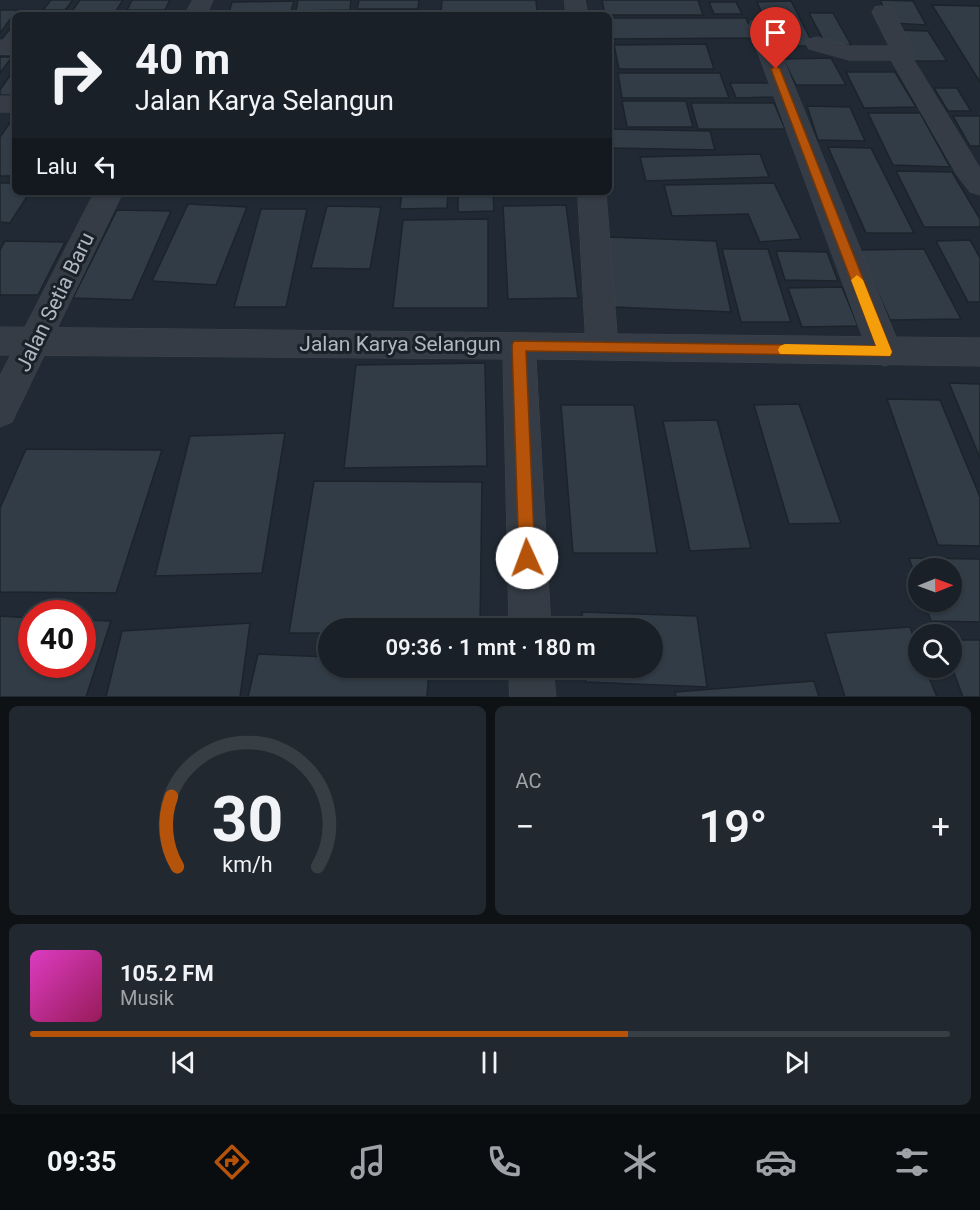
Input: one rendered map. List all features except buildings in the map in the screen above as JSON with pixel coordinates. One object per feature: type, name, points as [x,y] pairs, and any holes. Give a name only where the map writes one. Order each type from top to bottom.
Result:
[{"type":"street","points":[[817,44],[849,53],[899,54],[905,52],[883,12]]},
{"type":"street","points":[[759,26],[885,352]]},
{"type":"street","points":[[899,54],[966,169],[980,185]]},
{"type":"street","name":"Jalan Setia Baru","points":[[0,411],[108,195]]},
{"type":"street","points":[[592,195],[602,346]]},
{"type":"street","name":"Jalan Karya Selangun","points":[[0,341],[519,345],[980,352]]},
{"type":"street","points":[[519,345],[530,618]]},
{"type":"street","points":[[531,678],[532,697]]},
{"type":"slow traffic","points":[[785,350],[885,352],[857,280]]},
{"type":"route","points":[[527,558],[519,345],[885,352],[776,69]]}]
